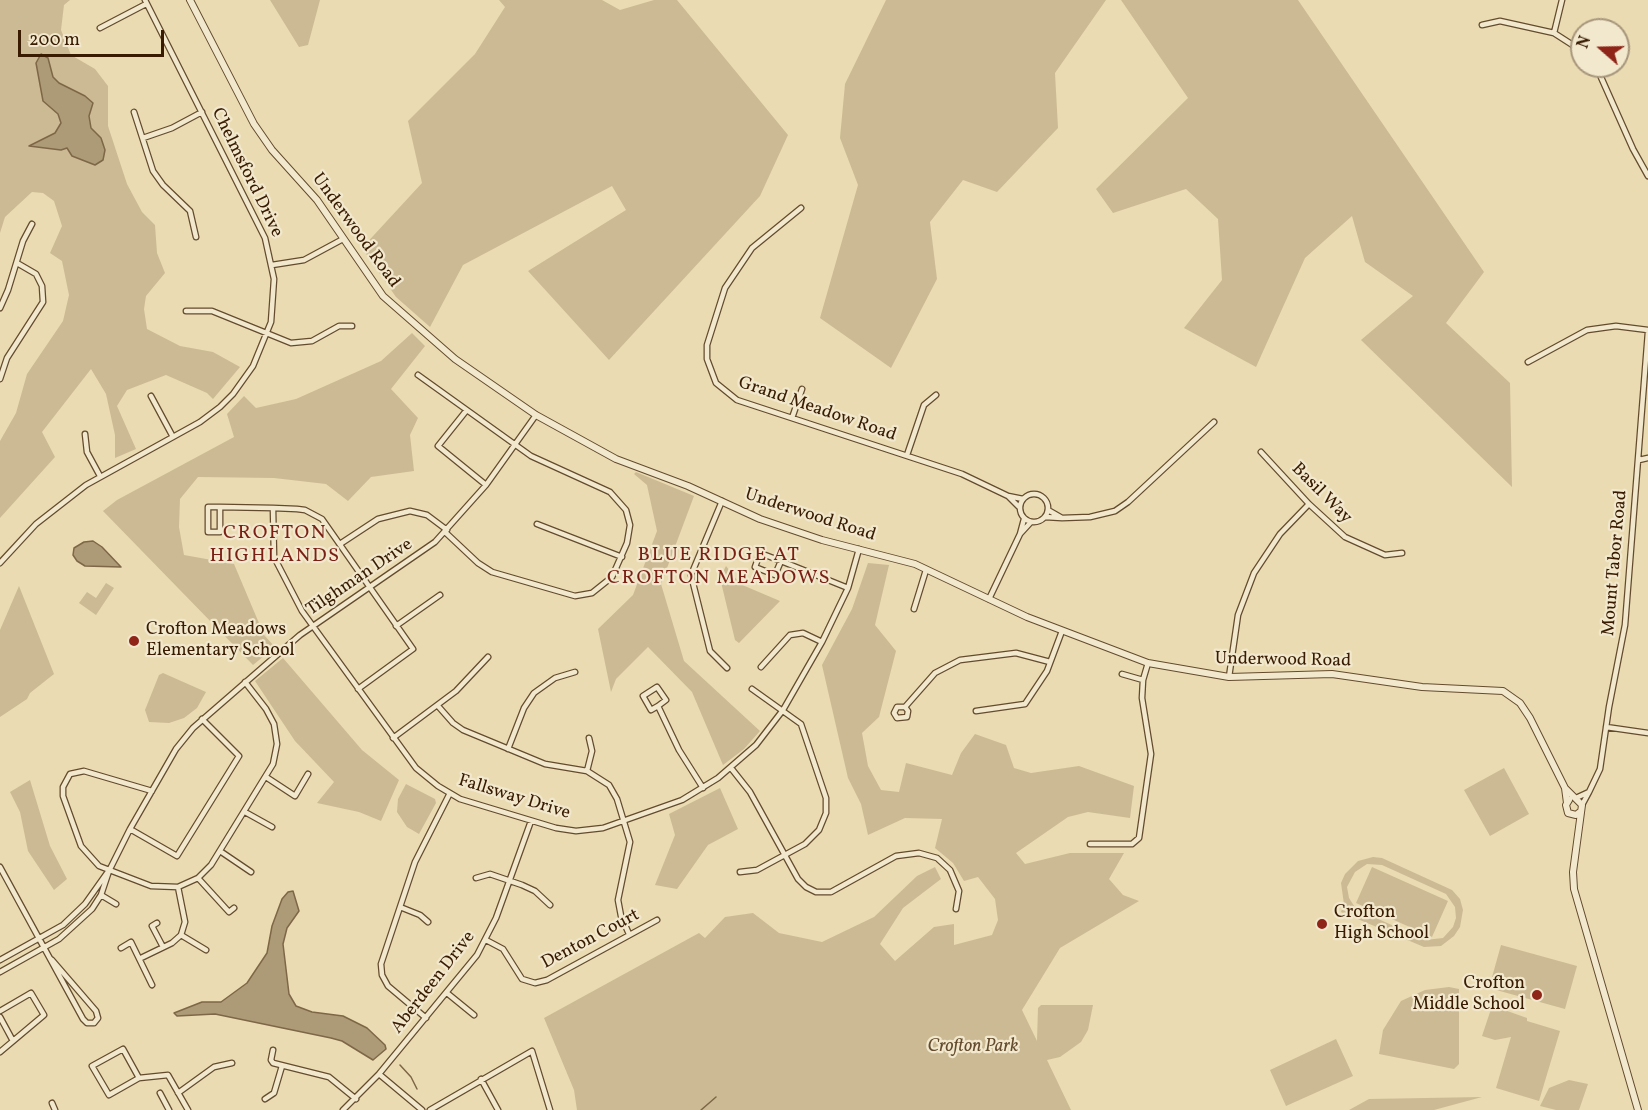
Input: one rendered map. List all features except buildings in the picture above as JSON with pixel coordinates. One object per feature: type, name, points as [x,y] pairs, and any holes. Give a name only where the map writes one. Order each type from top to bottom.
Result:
[{"type":"street","name":"Underwood Road","points":[[190,0],[254,124],[270,147],[316,200],[393,307],[464,366],[536,415],[616,459],[722,501],[760,519],[899,559],[1062,631],[1148,663],[1229,677],[1332,674],[1422,687],[1503,691],[1525,709],[1565,788],[1566,808],[1571,814]]},
{"type":"street","points":[[1554,33],[1562,0]]},
{"type":"street","points":[[100,28],[145,2]]},
{"type":"street","name":"Chelmsford Drive","points":[[0,562],[49,513],[100,476],[211,414],[233,394],[253,366],[267,334],[273,308],[272,265],[258,221],[145,2]]},
{"type":"street","points":[[1482,25],[1500,21],[1554,33],[1570,43]]},
{"type":"street","points":[[1601,78],[1648,176]]},
{"type":"street","points":[[134,112],[158,179],[190,211],[196,237]]},
{"type":"street","points":[[143,138],[172,128],[202,112]]},
{"type":"street","name":"Grand Meadow Road","points":[[801,208],[767,234],[731,276],[707,345],[710,371],[725,393],[737,400],[962,474],[1008,496],[1023,499]]},
{"type":"street","points":[[0,308],[23,241],[32,224]]},
{"type":"street","points":[[272,265],[304,260],[343,239]]},
{"type":"street","points":[[0,379],[8,358],[43,302],[42,286],[36,274],[17,263]]},
{"type":"street","points":[[186,310],[212,311],[285,342],[312,341],[339,326],[352,326]]},
{"type":"street","points":[[1528,362],[1587,330],[1616,326],[1648,331]]},
{"type":"street","name":"Mount Tabor Road","points":[[1582,808],[1600,769],[1628,604],[1645,406],[1648,331]]},
{"type":"street","points":[[340,544],[378,519],[410,511],[427,515],[486,569],[569,596],[583,596],[600,589],[612,577],[622,556],[629,534],[629,517],[616,497],[531,456],[418,375]]},
{"type":"street","points":[[792,418],[802,388]]},
{"type":"street","points":[[907,455],[924,405],[936,395]]},
{"type":"street","points":[[151,396],[173,437]]},
{"type":"street","points":[[466,411],[438,446],[486,485]]},
{"type":"street","name":"Tilghman Drive","points":[[0,972],[44,948],[81,921],[101,896],[109,871],[130,829],[176,749],[202,719],[313,626],[422,553],[446,531],[486,485],[536,415]]},
{"type":"street","points":[[1045,517],[1080,519],[1115,511],[1128,502],[1214,422]]},
{"type":"street","points":[[85,435],[87,452],[100,476]]},
{"type":"street","name":"Basil Way","points":[[1261,452],[1333,528],[1362,547],[1390,556],[1402,553]]},
{"type":"street","points":[[1639,460],[1648,458]]},
{"type":"street","points":[[989,599],[1020,534],[1024,519],[1019,507],[1023,499],[1030,494],[1041,496],[1046,501],[1048,510],[1045,517],[1038,522],[1024,519]]},
{"type":"street","name":"Grand Meadow Road","points":[[1008,496],[1019,507]]},
{"type":"street","points":[[722,501],[692,575],[710,651],[727,668]]},
{"type":"street","points":[[1229,677],[1238,615],[1254,573],[1280,534],[1310,504]]},
{"type":"street","points":[[220,507],[220,532],[208,532],[208,507],[220,507],[273,508],[305,510],[317,514],[340,544],[413,650],[358,689]]},
{"type":"street","name":"Fallsway Drive","points":[[273,508],[274,557],[302,611],[416,768],[450,794],[531,821],[576,831],[594,830],[667,806],[703,788],[731,768],[756,745],[783,710],[822,642],[848,588],[859,549]]},
{"type":"street","points":[[1048,510],[1062,518]]},
{"type":"street","points":[[1020,534],[1031,522]]},
{"type":"street","points":[[537,524],[622,556]]},
{"type":"street","points":[[781,561],[775,575],[755,567],[760,553],[781,561],[848,588]]},
{"type":"street","points":[[914,609],[926,570]]},
{"type":"street","points":[[396,626],[440,595]]},
{"type":"street","points":[[976,711],[1025,704],[1050,662],[1062,631]]},
{"type":"street","points":[[761,667],[790,635],[803,633],[822,642]]},
{"type":"street","points":[[905,707],[935,673],[960,660],[1016,653],[1050,662]]},
{"type":"street","points":[[393,738],[438,706],[488,657]]},
{"type":"street","points":[[1090,844],[1132,844],[1139,838],[1151,754],[1142,698],[1143,680],[1148,663]]},
{"type":"street","points":[[508,749],[524,708],[534,693],[555,678],[575,672]]},
{"type":"street","points":[[1122,674],[1143,680]]},
{"type":"street","points":[[152,791],[84,771],[74,772],[67,778],[63,796],[81,846],[99,866],[151,886],[178,887],[198,878],[220,851],[266,777],[276,754],[276,729],[266,709],[245,682]]},
{"type":"street","points":[[657,687],[666,700],[658,706],[651,710],[642,696],[657,687]]},
{"type":"street","points":[[740,872],[757,870],[815,836],[823,825],[826,805],[804,729],[783,710],[752,689]]},
{"type":"street","points":[[438,706],[457,727],[545,764],[587,771],[609,785],[625,821],[630,850],[618,900],[621,916],[629,934]]},
{"type":"street","points":[[658,706],[668,720],[680,750],[703,788]]},
{"type":"street","points":[[130,829],[177,856],[240,756],[202,719]]},
{"type":"street","points":[[1606,727],[1648,733]]},
{"type":"street","points":[[587,771],[592,751],[589,738]]},
{"type":"street","points":[[731,768],[750,792],[802,884],[820,893],[831,892],[896,856],[911,853],[926,854],[942,861],[953,875],[960,896],[956,909]]},
{"type":"street","points":[[266,777],[295,796],[308,774]]},
{"type":"street","name":"Underwood Road","points":[[1565,788],[1576,798],[1582,808]]},
{"type":"street","points":[[1567,803],[1589,792]]},
{"type":"street","points":[[426,1018],[388,986],[382,975],[382,958],[415,862],[450,794]]},
{"type":"street","points":[[1580,830],[1571,814],[1582,808]]},
{"type":"street","points":[[1582,808],[1573,872],[1574,889],[1638,1110]]},
{"type":"street","points":[[244,812],[272,827]]},
{"type":"street","name":"Aberdeen Drive","points":[[343,1110],[379,1074],[447,993],[486,940],[531,821]]},
{"type":"street","points":[[220,851],[251,872]]},
{"type":"street","points":[[0,867],[83,1019],[87,1023],[94,1023],[98,1018],[96,1011],[52,960]]},
{"type":"street","name":"Tilghman Drive","points":[[0,960],[39,939],[75,915],[109,871]]},
{"type":"street","points":[[476,878],[490,874],[510,880],[529,888],[550,905]]},
{"type":"street","points":[[198,878],[230,912],[234,908]]},
{"type":"street","points":[[141,958],[181,935],[184,922],[178,887]]},
{"type":"street","points":[[101,896],[116,904]]},
{"type":"street","points":[[400,907],[420,915],[428,922]]},
{"type":"street","name":"Denton Court","points":[[486,940],[503,949],[522,980],[535,983],[547,980],[657,920]]},
{"type":"street","points":[[157,923],[152,926],[163,947]]},
{"type":"street","points":[[181,935],[206,950]]},
{"type":"street","points":[[121,948],[131,942],[141,958],[152,985]]},
{"type":"street","points":[[0,1011],[31,993],[44,1015],[0,1052]]},
{"type":"street","points":[[447,993],[474,1015]]},
{"type":"street","points":[[0,1017],[13,1041]]},
{"type":"street","points":[[139,1078],[123,1048],[92,1066],[109,1095],[139,1078],[168,1075],[185,1109]]},
{"type":"street","points":[[273,1050],[271,1062],[329,1077],[356,1099]]},
{"type":"street","points":[[430,1110],[532,1051],[550,1110]]},
{"type":"street","points":[[178,1093],[214,1067],[231,1063]]},
{"type":"street","points":[[265,1099],[274,1093],[282,1066]]},
{"type":"street","points":[[379,1074],[422,1110]]},
{"type":"street","points":[[481,1079],[498,1110]]},
{"type":"street","points":[[160,1093],[169,1110]]},
{"type":"street","points":[[52,1103],[55,1110]]},
{"type":"green space","points":[[0,0],[70,0],[64,5],[61,30],[71,55],[95,69],[108,86],[108,126],[127,184],[142,212],[155,225],[157,253],[165,273],[146,296],[144,309],[147,329],[180,346],[213,352],[240,367],[213,399],[207,393],[166,375],[127,390],[117,406],[136,449],[115,458],[115,435],[106,394],[91,369],[42,432],[55,457],[0,518],[0,441],[16,413],[27,374],[63,321],[69,295],[62,261],[50,253],[62,226],[54,201],[43,193],[32,192],[5,217],[0,233]]},
{"type":"green space","points":[[270,0],[320,0],[308,45],[299,47]]},
{"type":"green space","points":[[499,0],[602,0],[620,10],[654,0],[677,0],[788,135],[760,196],[609,360],[528,271],[626,210],[612,186],[463,265],[430,327],[396,297],[362,248],[422,183],[408,121],[475,54],[505,7]]},
{"type":"green space","points":[[886,0],[1106,0],[1055,73],[1058,128],[997,192],[963,180],[930,222],[937,279],[891,368],[820,318],[858,185],[840,138],[845,84]]},
{"type":"green space","points":[[1121,0],[1298,0],[1484,272],[1446,323],[1510,383],[1512,487],[1361,340],[1413,296],[1365,262],[1352,216],[1305,258],[1256,367],[1184,328],[1222,280],[1218,219],[1186,189],[1113,213],[1096,189],[1188,98]]},
{"type":"green space","points":[[412,333],[425,346],[391,389],[418,418],[410,435],[414,471],[371,477],[348,501],[326,484],[274,478],[198,477],[180,499],[179,527],[184,555],[234,564],[264,635],[275,647],[253,665],[103,511],[117,500],[234,437],[227,414],[244,396],[256,408],[296,399],[381,361]]},
{"type":"green space","points":[[636,472],[694,496],[661,584],[684,661],[760,731],[744,749],[723,765],[692,692],[648,647],[616,679],[611,692],[598,629],[633,595],[657,531],[647,485],[634,474]]},
{"type":"green space","name":"Crofton Park","points":[[868,563],[889,565],[875,625],[896,651],[879,717],[862,733],[868,766],[881,790],[899,792],[906,763],[952,775],[961,753],[975,734],[1006,745],[1014,768],[1031,773],[1079,766],[1134,786],[1130,818],[1088,812],[1068,817],[1016,853],[1025,864],[1070,853],[1124,853],[1109,879],[1123,895],[1139,901],[1060,948],[1022,1010],[1037,1041],[1038,1008],[1041,1005],[1093,1005],[1088,1030],[1081,1042],[1060,1057],[1047,1060],[1071,1110],[577,1110],[574,1090],[544,1018],[699,933],[705,938],[725,917],[753,913],[779,933],[822,942],[874,917],[917,876],[935,867],[941,879],[903,908],[880,944],[895,961],[934,927],[954,924],[954,945],[992,935],[998,920],[995,899],[978,877],[964,881],[953,863],[935,848],[942,819],[905,818],[868,835],[861,804],[848,778],[822,665],[852,609]]},
{"type":"green space","points":[[726,566],[740,584],[780,601],[739,643],[735,640],[720,578]]},
{"type":"green space","points":[[106,583],[114,588],[96,615],[79,603],[87,592],[96,598]]},
{"type":"green space","points":[[19,586],[54,674],[30,693],[27,699],[0,717],[0,630]]},
{"type":"green space","points":[[283,658],[362,750],[399,780],[381,821],[359,812],[317,803],[334,782],[295,741],[255,681]]},
{"type":"green space","points":[[163,673],[206,692],[197,708],[184,718],[169,723],[149,722],[145,710],[159,675]]},
{"type":"green space","points":[[1504,768],[1529,814],[1490,836],[1464,790]]},
{"type":"green space","points":[[30,780],[50,846],[67,879],[54,890],[28,851],[20,812],[10,792]]},
{"type":"green space","points":[[406,784],[435,799],[436,803],[419,834],[407,827],[397,812],[398,799]]},
{"type":"green space","points":[[720,788],[738,829],[708,845],[677,889],[655,885],[675,835],[669,814]]},
{"type":"green space","points":[[1373,857],[1382,858],[1452,890],[1460,899],[1463,910],[1460,927],[1454,936],[1441,946],[1424,947],[1341,912],[1344,904],[1341,883],[1345,874],[1358,861]],"holes":[[[1367,864],[1382,865],[1446,894],[1455,907],[1456,918],[1453,927],[1443,938],[1425,940],[1356,909],[1349,898],[1347,887],[1355,872]]]},
{"type":"green space","points":[[1372,867],[1448,901],[1432,937],[1356,903]]},
{"type":"green space","points":[[1501,945],[1577,966],[1565,1009],[1489,988]]},
{"type":"green space","points":[[1449,987],[1459,989],[1459,1064],[1454,1069],[1379,1054],[1383,1030],[1401,1001],[1425,990]]},
{"type":"green space","points":[[1496,1007],[1527,1018],[1527,1021],[1560,1031],[1539,1101],[1496,1088],[1511,1037],[1495,1040],[1482,1036],[1491,1009]]},
{"type":"green space","points":[[1336,1039],[1353,1076],[1286,1106],[1270,1070]]},
{"type":"green space","points":[[1569,1080],[1588,1084],[1579,1110],[1556,1110],[1540,1106],[1549,1088]]},
{"type":"green space","points":[[1482,1097],[1434,1110],[1349,1110],[1369,1099]]},
{"type":"shaded area","points":[[41,54],[48,58],[53,77],[59,83],[85,96],[93,103],[89,116],[91,128],[101,138],[105,150],[103,160],[95,165],[72,156],[67,148],[61,150],[29,146],[55,133],[61,123],[58,114],[43,101],[36,63]]},
{"type":"shaded area","points":[[93,541],[121,567],[85,566],[77,561],[73,555],[74,548],[84,542]]},
{"type":"shaded area","points":[[293,891],[299,911],[287,928],[283,944],[289,994],[296,1006],[312,1012],[343,1016],[367,1028],[385,1045],[386,1049],[373,1060],[342,1041],[331,1038],[215,1014],[177,1016],[174,1013],[202,1002],[221,1002],[247,983],[267,953],[272,926],[282,899],[288,892]]},
{"type":"waterway","points":[[400,1065],[411,1077],[417,1089]]},
{"type":"waterway","points":[[701,1110],[716,1097]]},
{"type":"place","name":"Crofton Meadows Elementary School","points":[[134,641]]},
{"type":"place","name":"Crofton High School","points":[[1322,924]]},
{"type":"place","name":"Crofton Middle School","points":[[1537,995]]},
{"type":"district","name":"CROFTON HIGHLANDS","points":[[275,546]]},
{"type":"district","name":"BLUE RIDGE AT CROFTON MEADOWS","points":[[719,568]]}]
